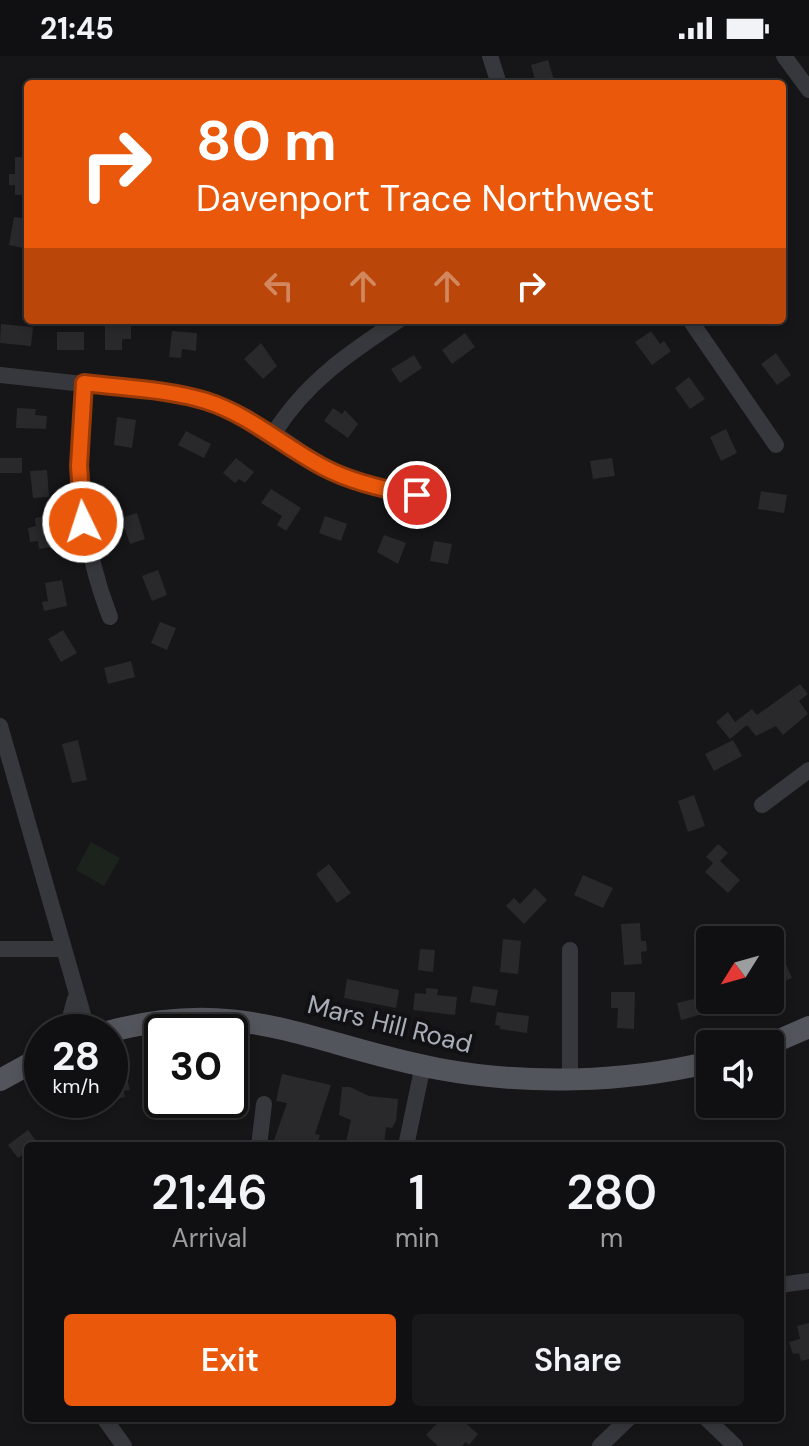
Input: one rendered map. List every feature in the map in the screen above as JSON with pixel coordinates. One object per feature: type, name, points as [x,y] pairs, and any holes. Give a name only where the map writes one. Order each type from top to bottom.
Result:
[{"type":"main road","name":"Mars Hill Road","points":[[128,1027],[165,1019],[230,1018],[300,1031],[423,1065],[473,1074],[570,1078],[649,1075],[696,1065]]},
{"type":"main road","points":[[784,1038],[809,1027]]},
{"type":"main road","points":[[0,1080],[24,1067]]},
{"type":"street","points":[[490,56],[498,80]]},
{"type":"street","points":[[786,57],[809,90]]},
{"type":"street","points":[[274,433],[298,397],[316,379],[393,324]]},
{"type":"street","points":[[693,324],[776,445]]},
{"type":"street","points":[[0,375],[176,394],[207,401],[274,433],[323,467],[374,486],[442,498]]},
{"type":"street","points":[[84,383],[79,466],[83,522],[95,579],[110,617]]},
{"type":"street","points":[[0,726],[4,759],[83,1014]]},
{"type":"street","points":[[762,805],[809,770]]},
{"type":"street","points":[[0,949],[63,949]]},
{"type":"street","points":[[570,950],[570,1078]]},
{"type":"street","points":[[73,1014],[75,989]]},
{"type":"street","points":[[407,1142],[423,1065]]},
{"type":"street","points":[[259,1142],[264,1104]]},
{"type":"street","points":[[784,1284],[809,1281]]},
{"type":"street","points":[[107,1422],[124,1446]]},
{"type":"street","points":[[600,1446],[625,1422]]},
{"type":"street","points":[[710,1422],[735,1446]]},
{"type":"shaded area","points":[[91,842],[120,858],[104,886],[76,870]]},
{"type":"building","points":[[548,60],[554,80],[535,80],[531,65]]},
{"type":"building","points":[[15,157],[24,157],[24,195],[15,195],[15,185],[9,185],[9,174],[15,174]]},
{"type":"building","points":[[14,217],[24,218],[23,248],[9,245]]},
{"type":"building","points":[[1,324],[33,327],[31,346],[0,343]]},
{"type":"building","points":[[105,325],[131,325],[131,339],[122,339],[122,350],[105,350]]},
{"type":"building","points":[[172,331],[197,333],[196,351],[182,349],[181,358],[169,357]]},
{"type":"building","points":[[651,331],[660,344],[664,341],[671,351],[652,365],[635,342]]},
{"type":"building","points":[[57,332],[84,332],[84,350],[57,350]]},
{"type":"building","points":[[465,333],[475,347],[452,364],[442,350]]},
{"type":"building","points":[[261,343],[277,366],[263,379],[244,359]]},
{"type":"building","points":[[776,353],[791,375],[777,385],[761,364]]},
{"type":"building","points":[[414,355],[422,368],[400,383],[391,369]]},
{"type":"building","points":[[689,377],[705,399],[690,409],[675,388]]},
{"type":"building","points":[[17,408],[36,409],[35,415],[47,416],[46,429],[16,428]]},
{"type":"building","points":[[333,408],[342,414],[345,410],[358,424],[348,438],[324,421]]},
{"type":"building","points":[[117,417],[136,420],[132,448],[114,445]]},
{"type":"building","points":[[726,429],[737,453],[721,461],[710,437]]},
{"type":"building","points":[[186,431],[211,444],[204,458],[178,445]]},
{"type":"building","points":[[0,458],[22,458],[22,473],[0,473]]},
{"type":"building","points":[[236,458],[254,472],[245,483],[239,479],[235,483],[223,473]]},
{"type":"building","points":[[612,458],[615,476],[593,479],[590,461]]},
{"type":"building","points":[[47,470],[49,497],[33,498],[30,471]]},
{"type":"building","points":[[271,489],[301,508],[286,531],[277,525],[282,516],[261,503]]},
{"type":"building","points":[[761,491],[787,495],[784,513],[758,509]]},
{"type":"building","points":[[137,513],[145,539],[130,544],[121,518]]},
{"type":"building","points":[[52,515],[58,546],[39,549],[38,541],[30,542],[28,528],[36,526],[35,518]]},
{"type":"building","points":[[325,516],[347,524],[341,541],[319,533]]},
{"type":"building","points":[[384,535],[406,543],[398,564],[377,552]]},
{"type":"building","points":[[434,541],[452,544],[448,564],[430,561]]},
{"type":"building","points":[[158,570],[167,595],[152,601],[142,576]]},
{"type":"building","points":[[62,580],[67,606],[44,611],[42,602],[48,601],[45,583]]},
{"type":"building","points":[[160,622],[176,628],[167,650],[151,643]]},
{"type":"building","points":[[63,630],[77,653],[61,662],[48,639]]},
{"type":"building","points":[[131,661],[135,677],[108,684],[104,668]]},
{"type":"building","points":[[800,684],[808,694],[799,701],[808,714],[783,735],[776,726],[756,736],[747,725],[730,739],[716,722],[728,712],[735,722],[752,709],[757,715]]},
{"type":"building","points":[[78,740],[87,780],[72,783],[62,744]]},
{"type":"building","points":[[733,740],[742,756],[714,771],[705,754]]},
{"type":"building","points":[[694,795],[705,826],[688,832],[678,801]]},
{"type":"building","points":[[718,844],[728,853],[720,861],[740,880],[728,893],[705,872],[713,863],[706,857]]},
{"type":"building","points":[[329,864],[351,893],[337,903],[316,874]]},
{"type":"building","points":[[583,875],[613,888],[603,908],[574,895]]},
{"type":"building","points":[[535,888],[547,900],[524,924],[506,906],[514,898],[520,904]]},
{"type":"building","points":[[640,923],[641,941],[646,941],[647,951],[641,952],[642,964],[624,965],[621,924]]},
{"type":"building","points":[[503,939],[521,941],[518,974],[500,972]]},
{"type":"building","points":[[420,949],[435,950],[433,972],[418,970]]},
{"type":"building","points":[[784,962],[792,978],[784,981]]},
{"type":"building","points":[[347,979],[399,990],[396,1008],[344,998]]},
{"type":"building","points":[[473,986],[498,990],[495,1006],[470,1002]]},
{"type":"building","points":[[426,988],[438,989],[437,995],[457,997],[455,1015],[413,1010],[415,993],[426,994]]},
{"type":"building","points":[[611,992],[635,992],[634,1029],[617,1028],[618,1008],[611,1008]]},
{"type":"building","points":[[696,998],[696,1014],[703,1014],[681,1020],[677,1003]]},
{"type":"building","points":[[497,1012],[529,1016],[527,1033],[500,1029],[495,1025]]},
{"type":"building","points":[[282,1074],[331,1085],[315,1134],[320,1135],[318,1142],[273,1142],[287,1103],[276,1101]]},
{"type":"building","points":[[342,1087],[350,1087],[369,1096],[398,1099],[396,1121],[392,1128],[386,1127],[384,1142],[346,1142],[351,1120],[339,1115]]},
{"type":"building","points":[[28,1130],[37,1142],[24,1142],[24,1154],[18,1158],[8,1145]]},
{"type":"building","points":[[809,1323],[809,1359],[801,1361],[799,1353],[793,1354],[789,1342],[800,1339],[797,1326]]},
{"type":"building","points":[[438,1422],[464,1422],[478,1434],[469,1445],[466,1442],[462,1446],[438,1446],[426,1435]]},
{"type":"route","points":[[83,522],[79,466],[84,383],[176,394],[207,401],[274,433],[323,467],[374,486],[417,495]]}]
